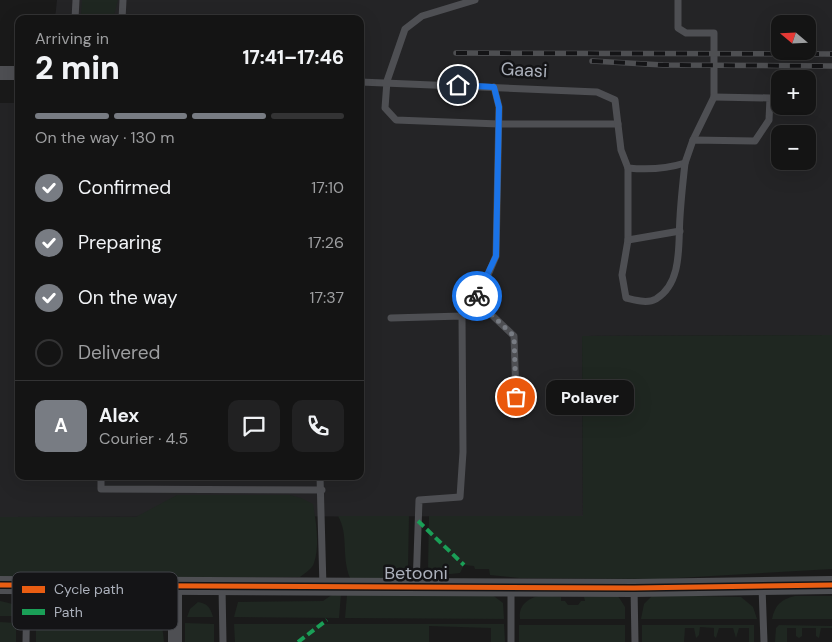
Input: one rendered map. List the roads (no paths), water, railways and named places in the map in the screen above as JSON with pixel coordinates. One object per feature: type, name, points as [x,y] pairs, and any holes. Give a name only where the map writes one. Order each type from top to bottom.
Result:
[{"type":"street","points":[[0,72],[15,73]]},
{"type":"street","name":"Betooni","points":[[178,587],[634,588],[832,585]]},
{"type":"lane","points":[[75,15],[76,0]]},
{"type":"lane","points":[[122,15],[123,0]]},
{"type":"lane","points":[[475,0],[422,16],[405,29],[387,81],[385,108],[396,120],[499,124],[618,124],[621,150],[628,168],[628,240],[622,275],[626,298],[643,302],[656,299],[666,289],[675,272],[680,247],[685,163],[693,140],[714,97],[714,33],[686,33],[678,28],[678,0]]},
{"type":"lane","name":"Gaasi","points":[[364,82],[387,81],[597,92],[615,100],[618,124]]},
{"type":"lane","points":[[416,587],[419,500],[460,497],[464,452],[462,316],[481,291],[496,256],[499,107],[494,87]]},
{"type":"lane","points":[[693,140],[755,140],[769,120],[770,98],[714,97]]},
{"type":"lane","points":[[628,168],[645,170],[672,167],[685,163]]},
{"type":"lane","points":[[628,240],[680,232]]},
{"type":"lane","points":[[475,299],[514,336],[516,397]]},
{"type":"lane","points":[[391,318],[462,316]]},
{"type":"lane","points":[[101,480],[101,489],[322,490]]},
{"type":"lane","points":[[321,480],[323,587]]},
{"type":"lane","points":[[222,586],[223,642]]},
{"type":"lane","points":[[762,586],[764,642]]},
{"type":"lane","points":[[511,587],[511,642]]},
{"type":"lane","points":[[634,588],[635,642]]},
{"type":"railway","points":[[456,53],[832,54]]},
{"type":"railway","points":[[592,61],[663,65],[832,66]]},
{"type":"place","name":"Polaver","points":[[516,397]]}]
